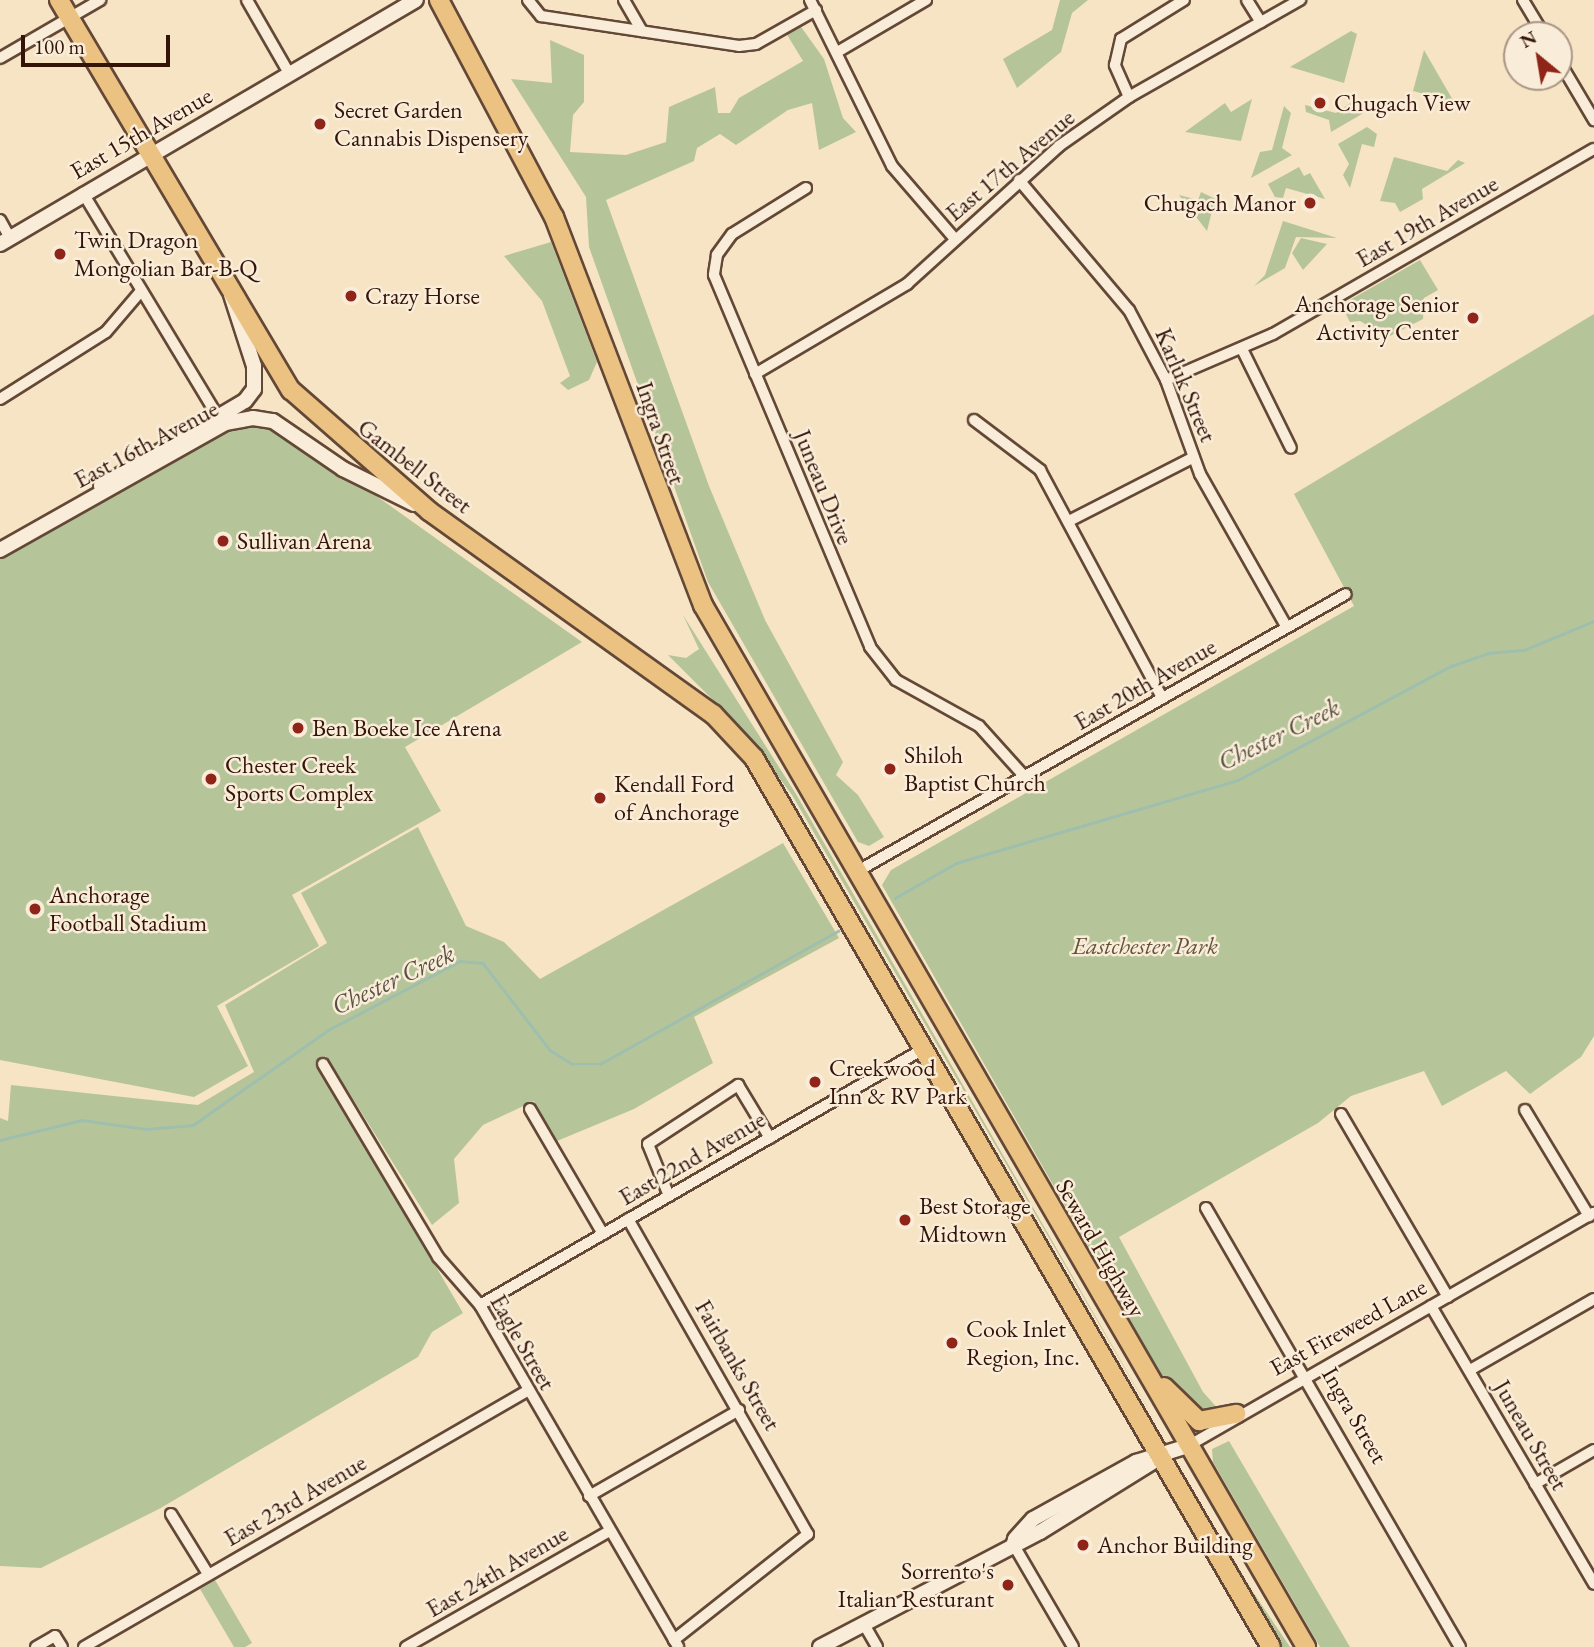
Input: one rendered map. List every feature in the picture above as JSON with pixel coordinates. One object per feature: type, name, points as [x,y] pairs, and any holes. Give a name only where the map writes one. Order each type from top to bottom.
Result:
[{"type":"highway","name":"Gambell Street","points":[[59,0],[291,390],[429,511],[713,714],[754,758],[925,1048]]},
{"type":"highway","name":"Ingra Street","points":[[439,0],[554,217],[703,605],[855,873]]},
{"type":"highway","name":"Seward Highway","points":[[855,873],[1306,1647]]},
{"type":"highway","points":[[925,1048],[1271,1647]]},
{"type":"highway","points":[[1121,1331],[1188,1416],[1209,1423],[1236,1414]]},
{"type":"main road","name":"East 15th Avenue","points":[[5,241],[148,153],[416,0]]},
{"type":"main road","name":"East 16th Avenue","points":[[70,511],[108,481],[245,401],[257,377],[229,288]]},
{"type":"main road","name":"East 16th Avenue","points":[[0,549],[225,424],[253,418],[272,421],[343,469],[429,511]]},
{"type":"main road","name":"East Fireweed Lane","points":[[820,1647],[865,1626],[1161,1457],[1188,1446]]},
{"type":"street","points":[[0,58],[100,0]]},
{"type":"street","points":[[247,0],[289,73]]},
{"type":"street","points":[[528,0],[541,16],[755,44],[816,10]]},
{"type":"street","points":[[624,0],[642,31]]},
{"type":"street","points":[[810,0],[839,51],[892,166],[955,239]]},
{"type":"street","points":[[839,51],[926,0]]},
{"type":"street","points":[[1129,97],[1115,65],[1121,39],[1184,0]]},
{"type":"street","points":[[1247,0],[1261,22]]},
{"type":"street","name":"East 17th Avenue","points":[[755,374],[907,284],[1019,180],[1129,97],[1300,0]]},
{"type":"street","points":[[1523,0],[1536,21]]},
{"type":"street","points":[[1573,85],[1594,121]]},
{"type":"street","name":"East 19th Avenue","points":[[1166,380],[1242,349],[1594,149]]},
{"type":"street","name":"Karluk Street","points":[[1019,180],[1129,310],[1166,380],[1194,457],[1286,626]]},
{"type":"street","name":"Juneau Drive","points":[[806,188],[732,234],[717,255],[714,275],[870,647],[896,680],[979,726],[1025,777]]},
{"type":"street","points":[[83,193],[140,292],[218,417]]},
{"type":"street","points":[[0,220],[5,241]]},
{"type":"street","points":[[0,399],[106,332],[140,292]]},
{"type":"street","points":[[1242,349],[1291,448]]},
{"type":"street","points":[[974,420],[1040,470],[1162,698]]},
{"type":"street","points":[[1069,520],[1194,457]]},
{"type":"street","name":"East 20th Avenue","points":[[855,873],[1346,594]]},
{"type":"street","name":"East 22nd Avenue","points":[[480,1305],[925,1048]]},
{"type":"street","name":"Eagle Street","points":[[323,1065],[438,1256],[480,1305],[527,1391],[676,1643]]},
{"type":"street","points":[[669,1196],[648,1144],[738,1085],[770,1138]]},
{"type":"street","points":[[530,1110],[603,1234]]},
{"type":"street","points":[[1525,1110],[1591,1215]]},
{"type":"street","points":[[1341,1114],[1447,1297]]},
{"type":"street","name":"Ingra Street","points":[[1206,1208],[1460,1647]]},
{"type":"street","name":"East Fireweed Lane","points":[[1188,1446],[1236,1414],[1305,1378],[1591,1215]]},
{"type":"street","name":"Fairbanks Street","points":[[628,1219],[808,1534],[676,1643]]},
{"type":"street","points":[[1470,1370],[1594,1299]]},
{"type":"street","name":"Juneau Street","points":[[1431,1307],[1594,1584]]},
{"type":"street","name":"East 23rd Avenue","points":[[84,1647],[527,1391]]},
{"type":"street","points":[[589,1496],[739,1410]]},
{"type":"street","points":[[1535,1484],[1594,1450]]},
{"type":"street","points":[[171,1514],[208,1574]]},
{"type":"street","name":"East 24th Avenue","points":[[406,1647],[609,1531]]},
{"type":"street","points":[[1012,1542],[1073,1647]]},
{"type":"street","points":[[865,1626],[877,1647]]},
{"type":"street","points":[[36,1647],[55,1636],[62,1647]]},
{"type":"green space","points":[[1060,0],[1088,0],[1072,13],[1061,52],[1017,88],[1003,59],[1052,30]]},
{"type":"green space","points":[[799,24],[824,59],[843,118],[856,132],[819,150],[812,103],[788,110],[736,145],[720,134],[697,148],[694,161],[606,200],[709,486],[765,620],[843,762],[836,775],[858,795],[884,837],[869,846],[858,842],[708,582],[589,247],[586,197],[511,79],[552,83],[550,40],[584,55],[584,102],[573,115],[570,152],[626,155],[666,142],[669,107],[715,87],[718,113],[730,113],[739,98],[803,61],[786,33]]},
{"type":"green space","points":[[1351,31],[1357,34],[1344,83],[1290,67]]},
{"type":"green space","points":[[1424,50],[1454,102],[1413,91]]},
{"type":"green space","points":[[1252,99],[1241,141],[1185,132],[1225,103],[1231,112]]},
{"type":"green space","points":[[1355,100],[1374,107],[1331,132],[1329,120],[1306,112],[1305,105],[1336,113]]},
{"type":"green space","points":[[1284,106],[1291,113],[1282,148],[1292,155],[1251,178],[1260,152],[1272,150]]},
{"type":"green space","points":[[1367,127],[1377,134],[1374,147],[1362,144],[1350,188],[1343,175],[1349,164],[1338,144]]},
{"type":"green space","points":[[1394,157],[1447,171],[1458,160],[1465,163],[1422,189],[1423,199],[1400,212],[1395,203],[1380,201]]},
{"type":"green space","points":[[1299,167],[1304,176],[1310,173],[1325,199],[1286,188],[1283,198],[1275,197],[1268,184]]},
{"type":"green space","points":[[1201,192],[1222,202],[1219,211],[1212,211],[1207,231],[1179,195],[1198,200]]},
{"type":"green space","points":[[1283,221],[1337,238],[1296,237],[1285,268],[1254,286],[1265,275]]},
{"type":"green space","points":[[1301,238],[1327,244],[1303,270],[1292,253]]},
{"type":"green space","points":[[551,242],[597,362],[589,380],[568,390],[560,383],[570,376],[542,301],[504,256]]},
{"type":"green space","points":[[1420,260],[1438,290],[1424,298],[1423,319],[1388,337],[1360,321],[1350,322],[1341,305]]},
{"type":"green space","name":"Eastchester Park","points":[[1594,314],[1594,1036],[1581,1057],[1530,1094],[1506,1071],[1442,1106],[1424,1071],[1351,1096],[1318,1123],[1119,1237],[1203,1392],[1220,1411],[1200,1417],[1169,1388],[882,885],[891,870],[1354,606],[1294,494]]},
{"type":"green space","name":"Chester Creek Sports Complex","points":[[258,412],[582,642],[405,747],[441,811],[292,895],[319,946],[217,1006],[248,1066],[194,1097],[0,1060],[0,559]]},
{"type":"green space","points":[[683,615],[796,794],[1160,1429],[792,795],[746,733],[668,655],[686,658],[699,649]]},
{"type":"green space","points":[[418,827],[466,926],[504,942],[540,979],[783,843],[839,938],[694,1017],[713,1063],[634,1109],[557,1141],[534,1101],[483,1125],[454,1159],[459,1203],[432,1225],[326,1056],[316,1061],[463,1313],[432,1332],[418,1357],[159,1509],[41,1568],[0,1566],[0,1118],[8,1121],[11,1085],[198,1105],[254,1072],[225,1005],[327,943],[301,893]]},
{"type":"green space","points":[[1229,1441],[1350,1647],[1320,1647],[1213,1462],[1212,1449]]},
{"type":"green space","points":[[1184,1475],[1251,1589],[1290,1647],[1279,1647]]},
{"type":"green space","points":[[215,1580],[252,1643],[245,1647],[234,1647],[200,1589]]},
{"type":"waterway","name":"Chester Creek","points":[[895,898],[956,863],[1238,780],[1451,666],[1488,653],[1524,650],[1594,621]]},
{"type":"waterway","name":"Chester Creek","points":[[0,1140],[82,1120],[146,1129],[193,1125],[328,1030],[460,961],[483,963],[550,1050],[572,1064],[600,1064],[838,931]]},
{"type":"place","name":"Chugach View","points":[[1320,103]]},
{"type":"place","name":"Secret Garden Cannabis Dispensery","points":[[320,124]]},
{"type":"place","name":"Chugach Manor","points":[[1310,203]]},
{"type":"place","name":"Twin Dragon Mongolian Bar-B-Q","points":[[60,254]]},
{"type":"place","name":"Crazy Horse","points":[[351,296]]},
{"type":"place","name":"Anchorage Senior Activity Center","points":[[1473,318]]},
{"type":"place","name":"Sullivan Arena","points":[[223,541]]},
{"type":"place","name":"Ben Boeke Ice Arena","points":[[298,728]]},
{"type":"place","name":"Shiloh Baptist Church","points":[[890,769]]},
{"type":"place","name":"Chester Creek Sports Complex","points":[[211,779]]},
{"type":"place","name":"Kendall Ford of Anchorage","points":[[600,798]]},
{"type":"place","name":"Anchorage Football Stadium","points":[[35,909]]},
{"type":"place","name":"Creekwood Inn & RV Park","points":[[815,1082]]},
{"type":"place","name":"Best Storage Midtown","points":[[905,1220]]},
{"type":"place","name":"Cook Inlet Region, Inc.","points":[[952,1343]]},
{"type":"place","name":"Anchor Building","points":[[1083,1545]]},
{"type":"place","name":"Sorrento's Italian Resturant","points":[[1008,1585]]}]
